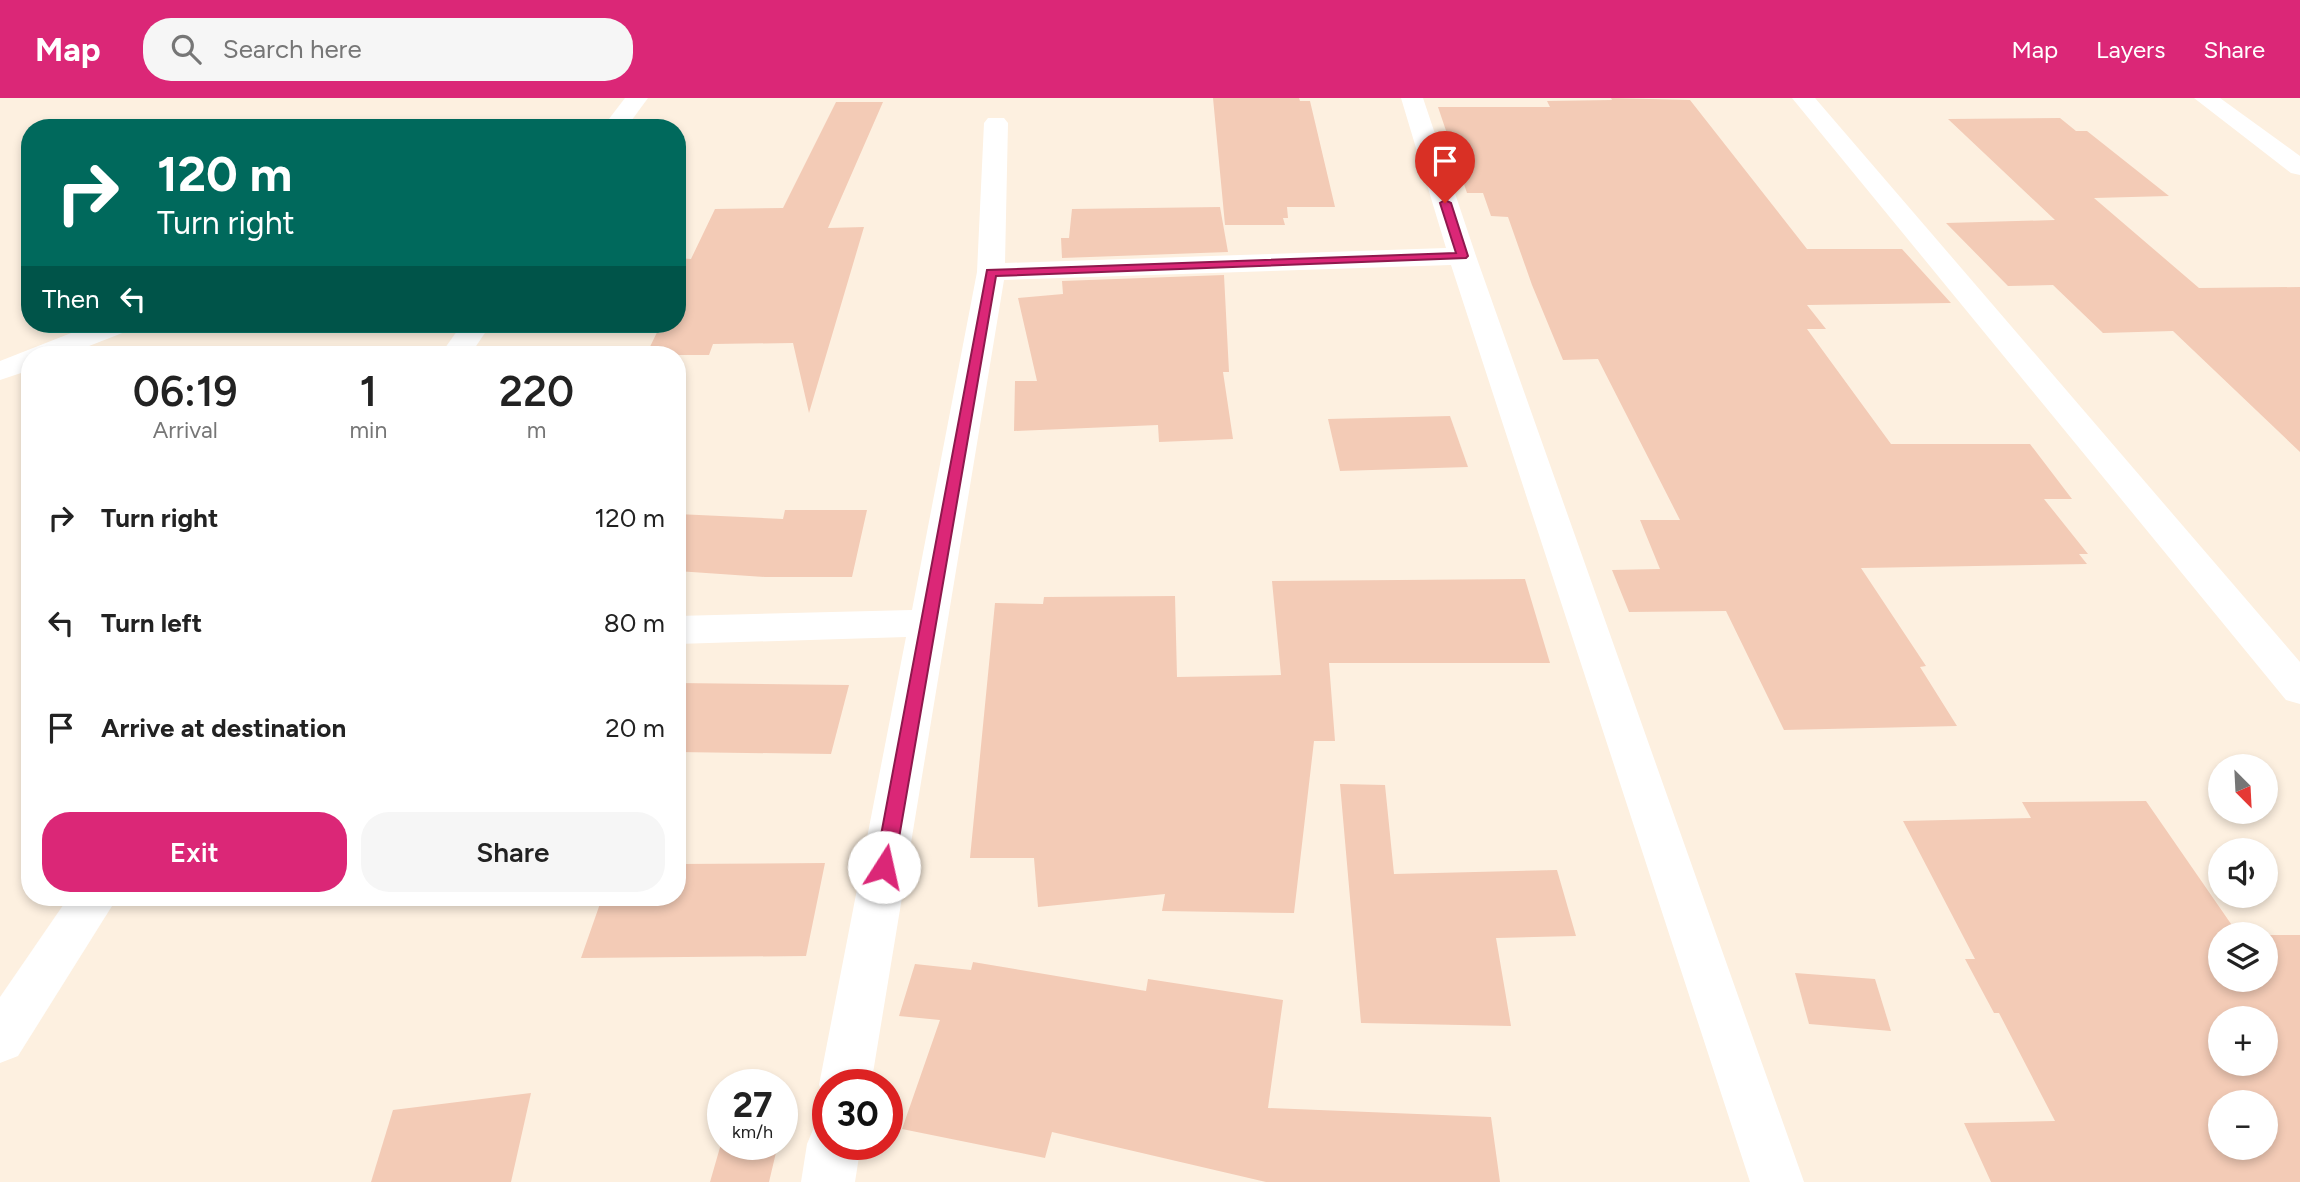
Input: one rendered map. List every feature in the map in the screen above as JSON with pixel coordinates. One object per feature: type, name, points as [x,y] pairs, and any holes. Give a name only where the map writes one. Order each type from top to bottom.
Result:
[{"type":"street","points":[[621,119],[637,98]]},
{"type":"street","points":[[1412,98],[1462,256],[1777,1182]]},
{"type":"street","points":[[1803,98],[2300,689]]},
{"type":"street","points":[[2205,98],[2300,168]]},
{"type":"street","points":[[848,1069],[991,272],[996,123]]},
{"type":"street","points":[[991,272],[1462,256]]},
{"type":"street","points":[[63,346],[97,333]]},
{"type":"street","points":[[0,371],[21,363]]},
{"type":"street","points":[[686,630],[928,623]]},
{"type":"street","points":[[0,1040],[89,906]]},
{"type":"street","points":[[828,1182],[831,1160]]},
{"type":"building","points":[[1213,98],[1299,98],[1300,101],[1310,101],[1335,207],[1287,207],[1288,218],[1283,218],[1285,225],[1225,225]]},
{"type":"building","points":[[1611,98],[1690,100],[1807,249],[1902,249],[1951,303],[1807,305],[1826,329],[1807,329],[1891,444],[2030,444],[2072,499],[2044,499],[2088,554],[2079,554],[2087,564],[1861,568],[1926,666],[1920,667],[1957,726],[1784,730],[1726,611],[1629,612],[1612,570],[1660,569],[1640,520],[1680,520],[1598,359],[1563,360],[1508,217],[1491,216],[1483,193],[1467,193],[1438,107],[1550,107],[1547,101],[1612,100]]},
{"type":"building","points":[[836,102],[883,102],[828,228],[864,227],[809,413],[793,343],[713,344],[709,355],[686,355],[686,346],[650,346],[657,333],[686,333],[686,259],[691,259],[715,209],[783,208]]},
{"type":"building","points":[[2060,118],[2076,131],[2087,131],[2169,196],[2094,198],[2199,288],[2300,287],[2300,452],[2173,331],[2103,333],[2053,285],[2008,286],[1946,223],[2055,220],[1948,119]]},
{"type":"building","points":[[1220,207],[1228,252],[1062,258],[1061,238],[1069,238],[1072,209]]},
{"type":"building","points":[[1224,275],[1229,372],[1223,372],[1233,439],[1159,442],[1158,425],[1014,431],[1015,381],[1037,381],[1018,298],[1063,294],[1062,281]]},
{"type":"building","points":[[1450,416],[1468,467],[1340,471],[1328,419]]},
{"type":"building","points":[[785,510],[867,510],[852,577],[765,577],[686,572],[686,514],[783,519]]},
{"type":"building","points":[[1525,579],[1550,663],[1329,663],[1335,741],[1314,741],[1294,913],[1162,911],[1165,894],[1038,907],[1034,858],[970,858],[995,603],[1043,604],[1044,597],[1175,596],[1177,677],[1281,675],[1272,581]]},
{"type":"building","points":[[686,683],[849,685],[831,754],[686,752]]},
{"type":"building","points":[[1340,784],[1385,785],[1394,874],[1557,870],[1576,936],[1496,938],[1511,1026],[1361,1023]]},
{"type":"building","points":[[2146,801],[2208,891],[2208,908],[2220,908],[2230,922],[2208,922],[2208,992],[2278,992],[2278,935],[2300,935],[2300,1182],[1991,1182],[1964,1123],[2055,1121],[1999,1013],[1994,1013],[1965,959],[1975,959],[1903,821],[2031,818],[2022,802]]},
{"type":"building","points":[[825,863],[806,956],[581,958],[599,906],[686,906],[686,864]]},
{"type":"building","points":[[973,962],[1146,991],[1148,979],[1283,1000],[1268,1108],[1491,1117],[1500,1182],[1266,1182],[1052,1132],[1045,1158],[903,1129],[940,1020],[899,1016],[915,964],[971,970]]},
{"type":"building","points":[[1795,973],[1875,979],[1891,1031],[1809,1024]]},
{"type":"building","points":[[531,1093],[511,1182],[371,1182],[393,1110]]},
{"type":"building","points":[[716,1160],[774,1160],[769,1182],[710,1182]]},
{"type":"route","points":[[884,867],[991,272],[1462,256],[1445,203]]}]
